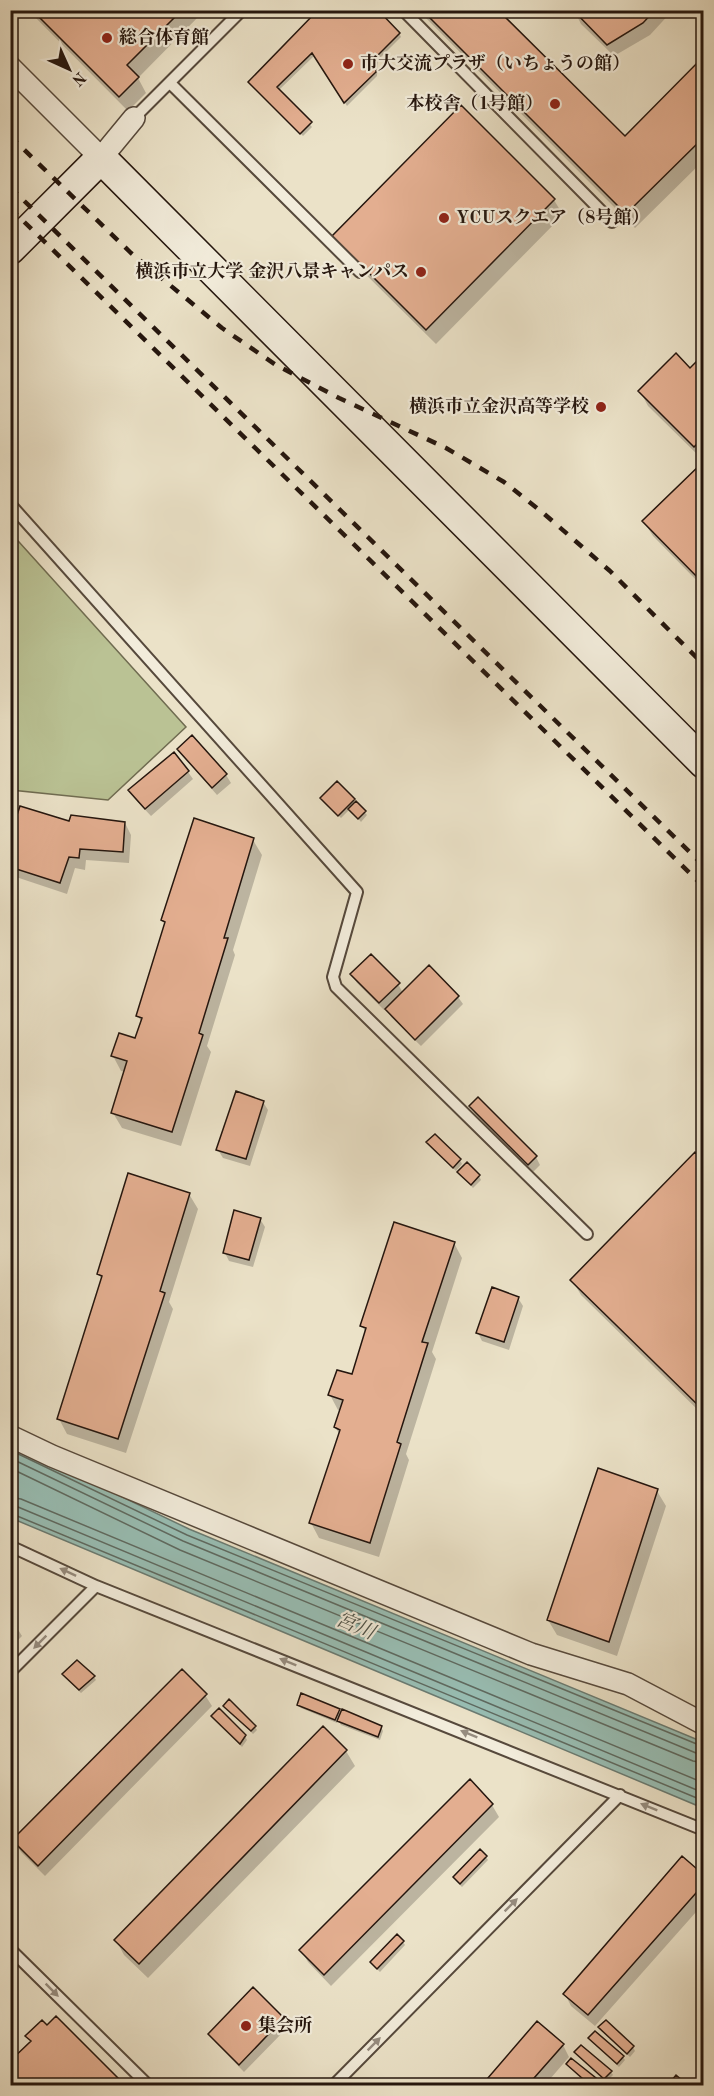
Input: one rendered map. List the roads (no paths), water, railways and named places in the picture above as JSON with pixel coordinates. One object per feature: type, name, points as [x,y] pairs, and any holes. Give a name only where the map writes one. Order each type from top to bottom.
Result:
[{"type":"street","points":[[10,67],[704,763]]},
{"type":"street","points":[[10,249],[101,158],[134,118]]},
{"type":"street","points":[[10,1436],[52,1456],[531,1654],[628,1684],[704,1724]]},
{"type":"lane","points":[[134,118],[242,10]]},
{"type":"lane","points":[[403,10],[612,222]]},
{"type":"lane","points":[[170,82],[360,272]]},
{"type":"lane","points":[[10,504],[357,892],[333,977],[336,987],[587,1234]]},
{"type":"lane","points":[[10,1546],[96,1586],[704,1830]]},
{"type":"lane","points":[[10,1672],[96,1586]]},
{"type":"lane","points":[[333,2085],[620,1795]]},
{"type":"lane","points":[[10,1949],[149,2085]]},
{"type":"water","name":"宮川","points":[[10,1443],[189,1529],[703,1742],[703,1808],[11,1518]]},
{"type":"railway","points":[[10,136],[131,253],[222,328],[276,365],[339,398],[446,448],[504,482],[610,571],[704,665]]},
{"type":"railway","points":[[10,187],[704,866]]},
{"type":"railway","points":[[10,208],[704,887]]},
{"type":"place","name":"総合体育館","points":[[107,38]]},
{"type":"place","name":"市大交流プラザ（いちょうの館）","points":[[348,64]]},
{"type":"place","name":"本校舎（1号館）","points":[[555,104]]},
{"type":"place","name":"YCUスクエア（8号館）","points":[[444,218]]},
{"type":"place","name":"横浜市立大学 金沢八景キャンパス","points":[[421,272]]},
{"type":"place","name":"横浜市立金沢高等学校","points":[[601,407]]},
{"type":"place","name":"集会所","points":[[246,2026]]}]
